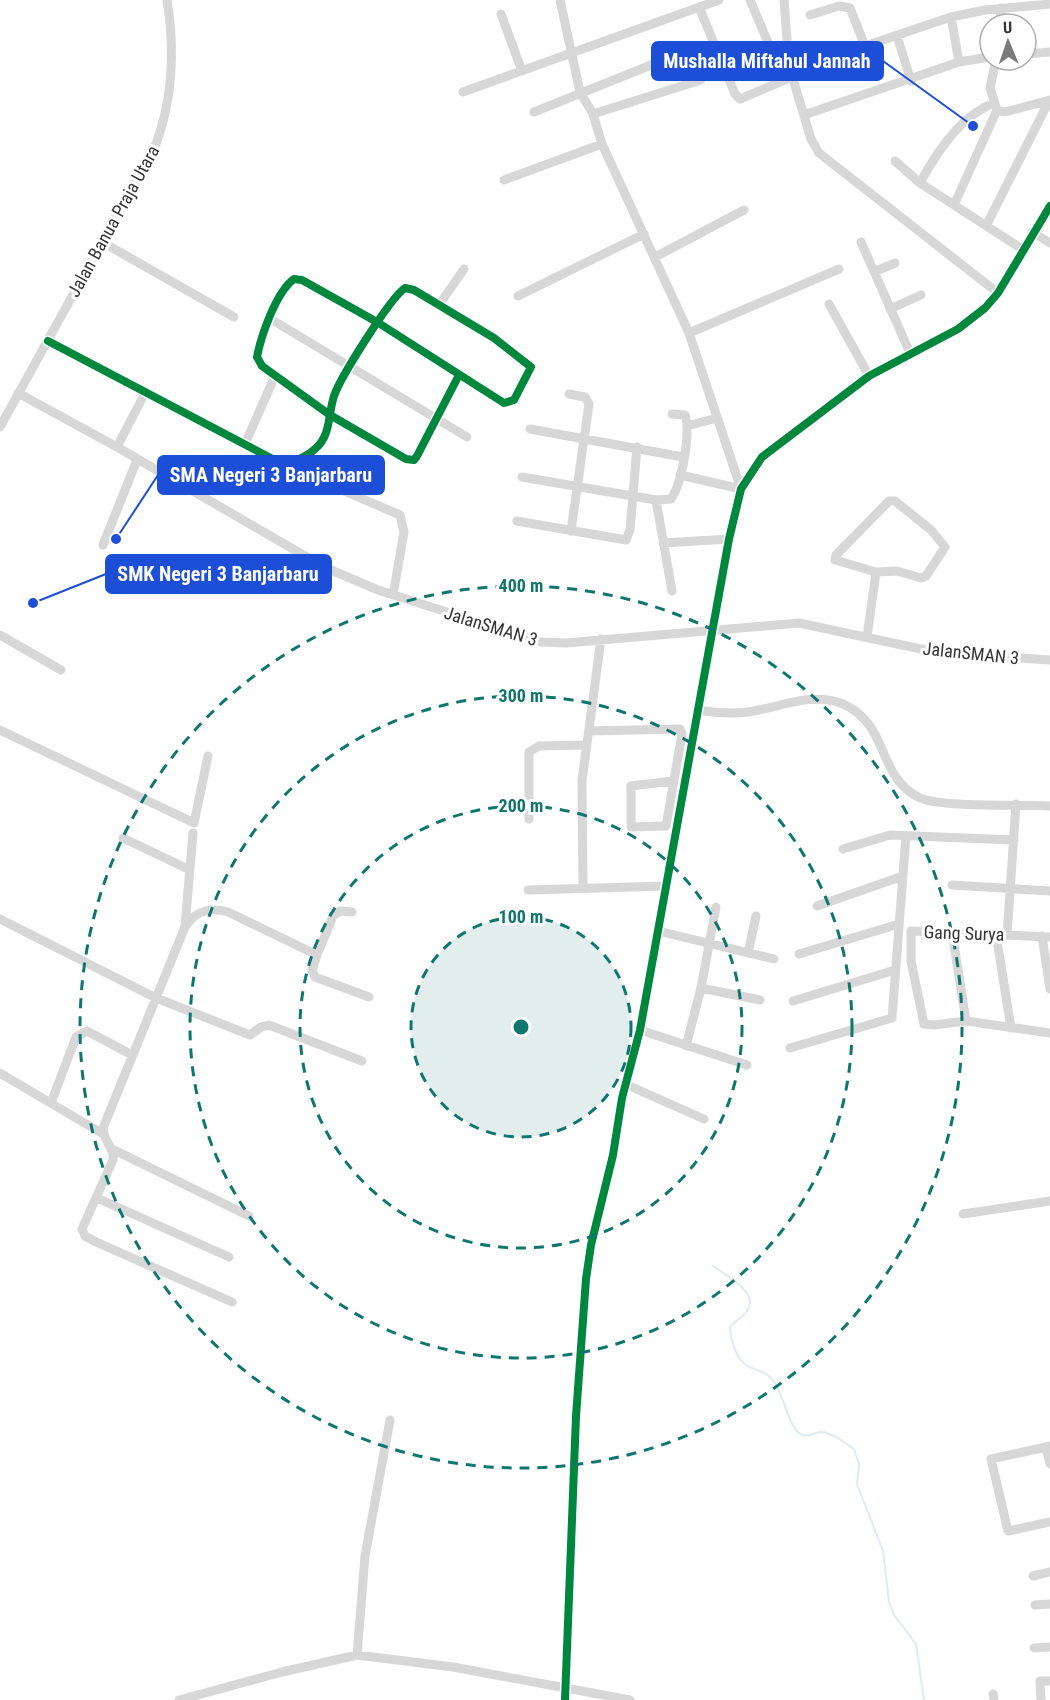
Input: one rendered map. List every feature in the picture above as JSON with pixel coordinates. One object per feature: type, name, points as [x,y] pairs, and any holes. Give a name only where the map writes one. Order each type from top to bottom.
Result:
[{"type":"street","name":"Jalan Banua Praja Utara","points":[[0,427],[156,144],[169,99],[172,31],[167,0]]},
{"type":"street","points":[[560,0],[579,92],[593,114],[602,144],[689,333],[741,489]]},
{"type":"street","points":[[463,92],[719,0]]},
{"type":"street","points":[[750,0],[788,78],[804,115],[811,139],[819,153],[998,293]]},
{"type":"street","points":[[784,0],[788,78]]},
{"type":"street","points":[[699,7],[735,94],[740,99],[865,46],[951,17],[1001,4],[1050,4]]},
{"type":"street","points":[[810,15],[840,6],[850,8],[865,46]]},
{"type":"street","points":[[501,14],[522,70]]},
{"type":"street","points":[[951,17],[958,62]]},
{"type":"street","points":[[897,36],[910,81]]},
{"type":"street","points":[[534,111],[676,55]]},
{"type":"street","points":[[804,115],[910,81],[958,62],[978,59]]},
{"type":"street","points":[[954,205],[996,106],[990,83],[993,72]]},
{"type":"street","points":[[593,114],[701,80]]},
{"type":"street","points":[[920,183],[931,163],[957,130],[983,107],[996,106],[1005,112],[1049,101]]},
{"type":"street","points":[[986,226],[1049,101]]},
{"type":"street","points":[[504,180],[602,144]]},
{"type":"street","points":[[895,161],[920,183],[1022,249]]},
{"type":"street","points":[[565,1700],[576,1416],[586,1279],[591,1245],[613,1155],[625,1084],[640,1030],[729,539],[741,489],[762,458],[869,376],[910,352],[958,329],[985,308],[998,293],[1032,232],[1050,206]]},
{"type":"street","points":[[655,257],[744,210]]},
{"type":"street","points":[[1032,232],[1050,243]]},
{"type":"street","points":[[518,296],[644,234]]},
{"type":"street","points":[[102,242],[234,316]]},
{"type":"street","points":[[861,242],[910,352]]},
{"type":"street","points":[[874,272],[895,263]]},
{"type":"street","points":[[440,305],[464,268]]},
{"type":"street","points":[[689,333],[839,269]]},
{"type":"street","points":[[284,465],[303,458],[317,448],[325,437],[330,415],[335,394],[377,322],[405,288],[440,305],[494,338],[531,367],[514,400],[508,404],[377,322],[298,279],[291,281],[269,318],[257,357],[262,366],[330,415],[410,461],[417,456],[459,375]]},
{"type":"street","points":[[890,309],[921,295]]},
{"type":"street","points":[[829,304],[869,376]]},
{"type":"street","points":[[269,318],[352,366],[467,438]]},
{"type":"street","points":[[48,341],[244,446],[400,515],[404,532],[393,595]]},
{"type":"street","points":[[244,446],[275,376]]},
{"type":"street","name":"JalanSMAN 3","points":[[18,393],[117,447],[324,567],[363,585],[541,642],[799,623],[958,655],[1050,660]]},
{"type":"street","points":[[117,447],[145,393]]},
{"type":"street","points":[[569,394],[588,399],[585,438],[571,531]]},
{"type":"street","points":[[522,477],[656,500],[671,499],[680,475],[687,426],[685,415],[672,414]]},
{"type":"street","points":[[687,426],[717,418]]},
{"type":"street","points":[[530,429],[683,457]]},
{"type":"street","points":[[517,521],[626,540],[630,530],[637,447]]},
{"type":"street","points":[[103,545],[137,460]]},
{"type":"street","points":[[680,475],[741,489]]},
{"type":"street","points":[[656,500],[672,591]]},
{"type":"street","points":[[889,501],[895,501],[931,530],[945,547],[926,576],[921,578],[897,571],[876,572],[839,562],[835,558],[889,501]]},
{"type":"street","points":[[663,543],[729,539]]},
{"type":"street","points":[[867,638],[876,572]]},
{"type":"street","points":[[0,635],[61,670]]},
{"type":"street","points":[[584,887],[582,781],[601,639]]},
{"type":"street","points":[[698,710],[721,713],[747,712],[806,701],[842,704],[858,712],[872,727],[891,772],[909,791],[920,798],[938,801],[1050,806]]},
{"type":"street","points":[[589,731],[680,729],[673,781],[666,826],[631,827],[631,786],[673,781]]},
{"type":"street","points":[[0,730],[194,823],[208,756]]},
{"type":"street","points":[[529,819],[529,752],[539,746],[586,746]]},
{"type":"street","points":[[1011,1028],[1001,934],[1010,889],[1016,804]]},
{"type":"street","points":[[103,1134],[132,1055],[185,927],[193,833]]},
{"type":"street","points":[[843,849],[890,835],[1014,840]]},
{"type":"street","points":[[790,1048],[892,1018],[906,836]]},
{"type":"street","points":[[123,838],[190,870]]},
{"type":"street","points":[[817,906],[903,876]]},
{"type":"street","points":[[952,885],[1050,891]]},
{"type":"street","points":[[528,890],[666,886]]},
{"type":"street","points":[[686,1046],[701,988],[716,906]]},
{"type":"street","points":[[185,927],[200,912],[218,909],[317,955]]},
{"type":"street","points":[[352,912],[340,911],[333,916],[312,970],[315,977],[369,997]]},
{"type":"street","points":[[748,953],[756,916]]},
{"type":"street","points":[[0,919],[156,998],[250,1035],[261,1027],[269,1025],[362,1061]]},
{"type":"street","points":[[799,954],[899,927],[911,932]]},
{"type":"street","points":[[658,931],[774,959]]},
{"type":"street","name":"Gang Surya","points":[[966,1021],[926,1026],[922,1021],[911,961],[911,932],[1046,936]]},
{"type":"street","points":[[952,932],[966,1021],[1050,1033]]},
{"type":"street","points":[[1046,936],[1050,989]]},
{"type":"street","points":[[793,1000],[896,970]]},
{"type":"street","points":[[701,988],[760,1000]]},
{"type":"street","points":[[640,1030],[747,1065]]},
{"type":"street","points":[[51,1103],[76,1037],[80,1032],[87,1031],[132,1055]]},
{"type":"street","points":[[0,1073],[103,1134],[112,1149],[113,1160],[84,1224],[85,1236],[232,1302]]},
{"type":"street","points":[[625,1084],[704,1119]]},
{"type":"street","points":[[112,1149],[249,1216]]},
{"type":"street","points":[[97,1198],[229,1257]]},
{"type":"street","points":[[963,1214],[1050,1201]]},
{"type":"street","points":[[357,1655],[365,1556],[390,1420]]},
{"type":"street","points":[[1050,1464],[1048,1446],[991,1459],[1008,1531],[1050,1522]]},
{"type":"street","points":[[1034,1576],[1050,1572]]},
{"type":"street","points":[[1035,1605],[1050,1604]]},
{"type":"street","points":[[1034,1648],[1050,1647]]},
{"type":"street","points":[[179,1700],[357,1655],[453,1667],[630,1700]]},
{"type":"street","points":[[1041,1700],[1040,1681],[1050,1681]]},
{"type":"waterway","points":[[713,1266],[739,1285],[749,1297],[750,1304],[747,1311],[730,1327],[731,1338],[741,1360],[773,1380],[792,1423],[799,1433],[802,1435],[818,1432],[830,1434],[854,1449],[859,1464],[857,1484],[883,1551],[889,1602],[894,1615],[916,1644],[924,1700]]},
{"type":"cycle path","points":[[565,1700],[576,1416],[586,1279],[591,1245],[613,1155],[622,1098],[640,1030],[729,539],[741,489],[762,457],[869,376],[958,329],[985,308],[998,293],[1050,206]]},
{"type":"cycle path","points":[[48,341],[284,465],[305,456],[321,443],[327,431],[330,417],[331,410],[332,403],[338,387],[366,339],[378,322],[388,307],[405,288],[414,290],[494,338],[531,367],[514,400],[504,403],[377,322],[302,280],[294,279],[287,285],[275,304],[257,357],[262,366],[330,415],[406,459],[414,460],[459,375]]},
{"type":"place","name":"Mushalla Miftahul Jannah","points":[[973,126]]},
{"type":"place","name":"SMA Negeri 3 Banjarbaru","points":[[116,539]]},
{"type":"place","name":"SMK Negeri 3 Banjarbaru","points":[[33,603]]}]
